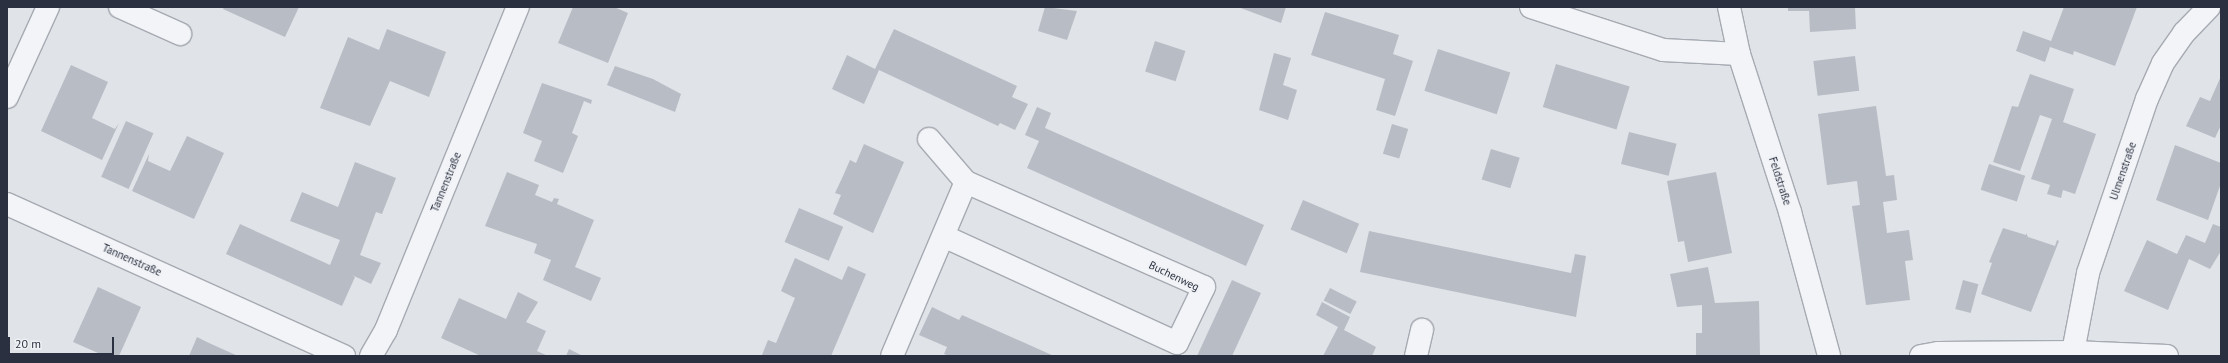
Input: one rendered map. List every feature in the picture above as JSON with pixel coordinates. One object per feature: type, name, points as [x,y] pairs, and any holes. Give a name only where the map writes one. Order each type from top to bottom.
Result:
[{"type":"street","points":[[7,97],[48,7]]},
{"type":"street","points":[[120,7],[180,34]]},
{"type":"street","name":"Tannenstraße","points":[[371,356],[386,330],[518,7]]},
{"type":"street","points":[[1531,7],[1663,50],[1739,54]]},
{"type":"street","name":"Feldstraße","points":[[1729,7],[1739,54],[1790,212],[1829,356]]},
{"type":"street","name":"Ulmenstraße","points":[[2073,352],[2088,273],[2147,99],[2163,64],[2184,33],[2209,7]]},
{"type":"street","name":"Buchenweg","points":[[929,139],[966,182],[1204,287],[1177,343],[943,236]]},
{"type":"street","points":[[892,356],[966,182]]},
{"type":"street","name":"Tannenstraße","points":[[7,204],[344,356]]},
{"type":"street","points":[[1416,356],[1422,330]]},
{"type":"street","points":[[1921,356],[1938,353],[2073,352],[2168,356]]},
{"type":"building","points":[[224,7],[299,7],[285,37],[223,9]]},
{"type":"building","points":[[573,7],[614,7],[628,13],[608,63],[558,43]]},
{"type":"building","points":[[1045,7],[1077,11],[1067,40],[1038,31]]},
{"type":"building","points":[[1238,7],[1286,7],[1281,23]]},
{"type":"building","points":[[1788,7],[1855,7],[1856,29],[1810,32],[1809,11],[1788,11]]},
{"type":"building","points":[[2064,7],[2137,7],[2115,66],[2074,51],[2073,55],[2050,47],[2045,62],[2016,51],[2023,31],[2051,41]]},
{"type":"building","points":[[1325,12],[1399,35],[1393,54],[1413,61],[1395,116],[1376,110],[1385,79],[1311,55]]},
{"type":"building","points":[[387,29],[446,52],[429,97],[390,81],[370,126],[320,108],[348,37],[379,50]]},
{"type":"building","points":[[894,29],[1017,86],[1012,97],[1028,104],[1015,130],[1000,123],[998,126],[879,70],[864,104],[832,89],[847,55],[875,69]]},
{"type":"building","points":[[1155,41],[1185,51],[1176,81],[1145,71]]},
{"type":"building","points":[[1438,49],[1510,72],[1497,114],[1424,91]]},
{"type":"building","points":[[1274,53],[1291,58],[1283,85],[1297,90],[1288,120],[1259,110]]},
{"type":"building","points":[[1855,56],[1859,91],[1818,96],[1813,61]]},
{"type":"building","points":[[1556,64],[1630,87],[1616,130],[1543,107]]},
{"type":"building","points":[[71,65],[108,82],[92,118],[115,129],[119,123],[102,160],[41,131]]},
{"type":"building","points":[[615,66],[653,79],[681,94],[675,112],[607,85]]},
{"type":"building","points":[[2030,74],[2074,89],[2063,122],[2096,134],[2075,194],[2063,190],[2061,198],[2047,194],[2050,185],[2031,179],[2052,119],[2040,115],[2020,171],[1993,162],[2012,106],[2018,107]]},
{"type":"building","points":[[2221,76],[2221,125],[2215,138],[2186,126],[2200,97],[2210,101]]},
{"type":"building","points":[[542,83],[592,100],[591,104],[584,101],[572,133],[578,136],[563,173],[534,161],[542,141],[523,133]]},
{"type":"building","points":[[1876,106],[1886,176],[1894,175],[1897,200],[1883,202],[1887,233],[1909,230],[1913,260],[1905,261],[1910,300],[1866,305],[1852,206],[1860,205],[1857,181],[1827,185],[1818,114]]},
{"type":"building","points":[[1037,107],[1051,113],[1045,128],[1264,225],[1246,266],[1027,168],[1039,141],[1025,135]]},
{"type":"building","points":[[126,121],[153,133],[129,189],[101,177]]},
{"type":"building","points":[[1392,124],[1408,129],[1399,159],[1383,154]]},
{"type":"building","points":[[1629,132],[1677,144],[1669,176],[1621,164]]},
{"type":"building","points":[[187,136],[224,153],[194,219],[132,191],[149,154],[148,161],[170,171]]},
{"type":"building","points":[[864,144],[904,162],[873,233],[833,214],[841,195],[835,193],[850,160],[856,163]]},
{"type":"building","points":[[2175,145],[2221,163],[2221,183],[2208,220],[2156,200]]},
{"type":"building","points":[[1491,149],[1520,158],[1510,188],[1482,180]]},
{"type":"building","points":[[355,162],[396,178],[382,214],[376,212],[360,255],[381,263],[371,284],[352,275],[355,277],[342,306],[226,254],[240,224],[330,265],[340,240],[290,221],[302,192],[338,207]]},
{"type":"building","points":[[1989,164],[2025,176],[2017,201],[1981,190]]},
{"type":"building","points":[[507,172],[539,185],[535,195],[552,202],[554,198],[559,199],[557,204],[594,220],[575,267],[601,278],[591,301],[543,280],[551,260],[534,253],[537,244],[485,226]]},
{"type":"building","points":[[1716,172],[1732,253],[1688,262],[1684,241],[1678,242],[1667,181]]},
{"type":"building","points":[[1303,200],[1359,224],[1347,253],[1290,229]]},
{"type":"building","points":[[799,208],[843,227],[829,261],[785,242]]},
{"type":"building","points":[[2213,224],[2221,227],[2221,251],[2210,269],[2189,259],[2168,310],[2124,291],[2147,240],[2177,254],[2186,235],[2205,243]]},
{"type":"building","points":[[2003,228],[2026,235],[2026,233],[2028,237],[2055,246],[2057,240],[2059,241],[2031,312],[1981,294],[1992,263],[1989,262]]},
{"type":"building","points":[[1369,231],[1571,273],[1575,254],[1586,256],[1576,317],[1360,272]]},
{"type":"building","points":[[795,258],[842,280],[848,266],[866,274],[831,356],[762,355],[768,340],[776,343],[795,298],[781,291]]},
{"type":"building","points":[[1708,267],[1715,303],[1759,301],[1760,356],[1696,356],[1696,333],[1702,333],[1702,305],[1677,307],[1670,274]]},
{"type":"building","points":[[1232,280],[1261,293],[1232,356],[1197,356]]},
{"type":"building","points":[[1963,280],[1978,284],[1971,313],[1955,309]]},
{"type":"building","points":[[98,287],[141,307],[119,356],[105,356],[73,342]]},
{"type":"building","points":[[1330,288],[1357,302],[1350,314],[1324,300]]},
{"type":"building","points":[[518,292],[538,302],[526,322],[546,331],[537,351],[548,356],[481,356],[441,338],[459,298],[506,319]]},
{"type":"building","points":[[1322,302],[1350,317],[1344,330],[1376,347],[1372,356],[1323,356],[1338,327],[1316,315]]},
{"type":"building","points":[[932,307],[959,320],[962,315],[1054,356],[949,356],[944,354],[947,347],[919,335]]},
{"type":"building","points":[[197,337],[209,343],[238,356],[189,356]]},
{"type":"building","points":[[569,349],[583,356],[566,356]]}]
